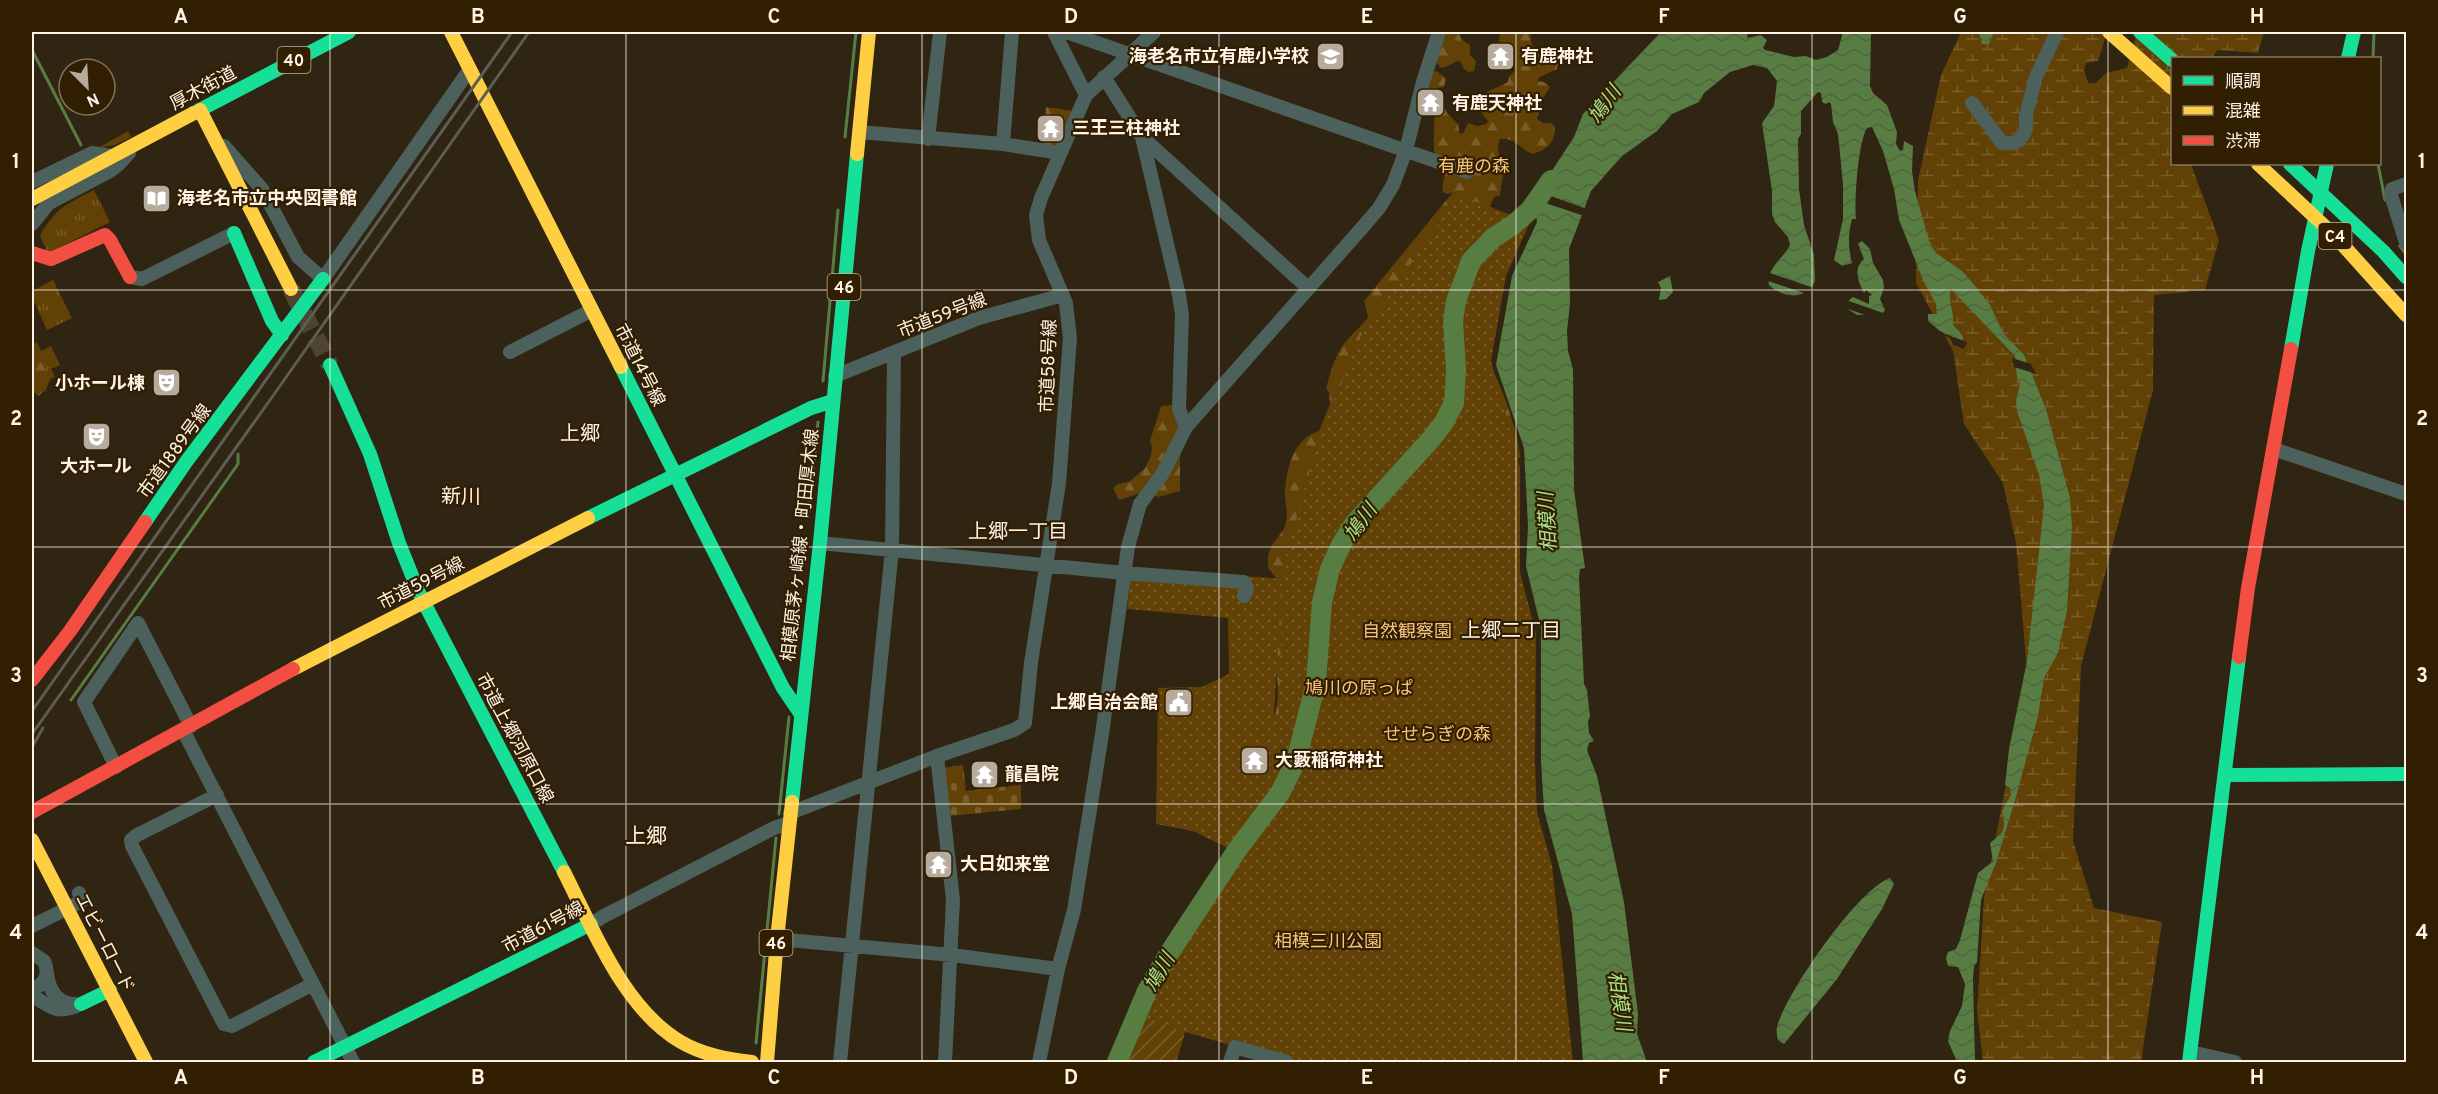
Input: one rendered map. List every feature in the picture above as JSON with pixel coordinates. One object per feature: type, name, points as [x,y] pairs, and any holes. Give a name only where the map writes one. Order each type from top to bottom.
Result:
[{"type":"main road","name":"厚木街道","points":[[32,199],[349,32]]},
{"type":"main road","name":"市道14号線","points":[[451,32],[783,688],[800,713]]},
{"type":"main road","name":"相模原茅ヶ崎線・町田厚木線","points":[[766,1062],[789,818],[820,543],[869,32]]},
{"type":"main road","points":[[2109,32],[2171,87]]},
{"type":"main road","points":[[2140,32],[2171,59]]},
{"type":"main road","points":[[2348,57],[2354,32]]},
{"type":"main road","points":[[200,110],[291,289]]},
{"type":"main road","name":"C4","points":[[2259,165],[2333,234],[2406,315]]},
{"type":"main road","name":"C4","points":[[2291,165],[2367,236],[2406,277]]},
{"type":"main road","points":[[2190,1057],[2248,588],[2308,251],[2327,165]]},
{"type":"main road","points":[[234,233],[272,321],[282,335]]},
{"type":"main road","points":[[32,254],[51,259],[99,236],[105,236],[111,240],[130,277]]},
{"type":"main road","name":"市道1889号線","points":[[32,680],[69,631],[186,462],[322,279]]},
{"type":"main road","name":"市道上郷河原口線","points":[[330,365],[370,454],[397,537],[424,602],[591,924],[623,981],[643,1009],[662,1028],[685,1045],[697,1051],[748,1062]]},
{"type":"main road","name":"市道59号線","points":[[32,812],[261,685],[675,474],[811,408],[833,401]]},
{"type":"main road","points":[[2225,775],[2406,774]]},
{"type":"main road","name":"エビーロード","points":[[32,840],[146,1062]]},
{"type":"main road","name":"市道61号線","points":[[314,1062],[591,924]]},
{"type":"main road","points":[[81,1004],[110,990]]},
{"type":"street","points":[[928,138],[940,32]]},
{"type":"street","points":[[1002,144],[1012,32]]},
{"type":"street","points":[[1054,32],[1086,95]]},
{"type":"street","points":[[1066,32],[1467,172]]},
{"type":"street","name":"市道58号線","points":[[937,756],[1014,730],[1025,723],[1031,663],[1059,483],[1070,338],[1068,310],[1040,247],[1036,221],[1041,198],[1086,95],[1154,32]]},
{"type":"street","points":[[1039,1062],[1058,969],[1074,910],[1131,528],[1140,504],[1163,473],[1186,427],[1379,208],[1397,177],[1439,32]]},
{"type":"street","points":[[1972,103],[2002,143],[2013,143],[2020,140],[2026,130],[2026,115],[2036,77],[2057,32]]},
{"type":"street","points":[[212,134],[262,189],[298,257],[322,279],[470,69]]},
{"type":"street","points":[[1104,77],[1142,137],[1308,288]]},
{"type":"street","points":[[859,132],[1002,144],[1060,153]]},
{"type":"street","points":[[1142,137],[1179,295],[1182,315],[1179,409],[1186,427]]},
{"type":"street","points":[[32,224],[49,203],[118,165],[138,142]]},
{"type":"street","points":[[32,182],[92,153],[112,156]]},
{"type":"street","points":[[2406,184],[2392,189],[2391,195],[2406,243]]},
{"type":"street","points":[[130,277],[142,279],[234,233]]},
{"type":"street","name":"市道59号線","points":[[835,376],[980,318],[1063,295]]},
{"type":"street","points":[[510,352],[592,310]]},
{"type":"street","points":[[840,1062],[892,550],[894,353]]},
{"type":"street","points":[[2274,449],[2406,494]]},
{"type":"street","points":[[820,543],[1046,566],[1244,582],[1247,589],[1244,596]]},
{"type":"street","points":[[116,767],[84,702],[138,623],[217,795],[353,1062]]},
{"type":"street","points":[[937,756],[953,886],[952,955],[945,1062]]},
{"type":"street","name":"市道61号線","points":[[591,924],[789,818],[937,756]]},
{"type":"street","points":[[217,795],[137,834],[131,840],[158,898],[224,1024],[232,1026],[313,984]]},
{"type":"street","points":[[32,926],[82,901],[79,893]]},
{"type":"street","points":[[777,939],[952,955],[1058,969]]},
{"type":"street","points":[[32,953],[44,961],[52,991],[57,998],[69,1004],[81,1004]]},
{"type":"street","points":[[32,989],[43,983],[47,973]]},
{"type":"street","points":[[32,995],[59,1010],[70,1010],[81,1004]]},
{"type":"street","points":[[1230,1062],[1235,1047],[1287,1062]]},
{"type":"street","points":[[2190,1057],[2235,1062]]},
{"type":"green space","points":[[1445,32],[1458,32],[1462,40],[1470,45],[1470,55],[1476,61],[1474,71],[1468,72],[1460,61],[1441,68],[1436,62]]},
{"type":"green space","name":"有鹿の森","points":[[1500,32],[1530,32],[1532,46],[1544,49],[1552,46],[1557,48],[1560,54],[1557,69],[1538,78],[1538,81],[1550,87],[1542,100],[1537,119],[1543,123],[1552,123],[1555,127],[1552,141],[1543,150],[1533,154],[1510,140],[1500,139],[1498,152],[1503,179],[1500,195],[1494,197],[1489,209],[1490,367],[1509,410],[1520,457],[1329,703],[1274,718],[1278,691],[1274,663],[1277,579],[1268,568],[1268,559],[1271,547],[1284,529],[1286,522],[1285,493],[1290,464],[1303,440],[1319,431],[1330,404],[1329,392],[1326,389],[1337,356],[1344,344],[1368,317],[1364,301],[1453,192],[1447,194],[1443,192],[1443,181],[1448,162],[1435,157],[1435,113],[1422,101],[1431,72],[1436,71],[1446,78],[1444,87],[1437,88],[1439,99],[1448,114],[1458,124],[1460,134],[1464,132],[1468,123],[1477,126],[1486,124],[1488,121],[1477,107],[1487,100],[1487,92],[1508,82],[1509,76],[1515,71],[1509,50],[1499,43]]},
{"type":"green space","points":[[1961,32],[2107,32],[2098,61],[2086,63],[2084,70],[2088,83],[2096,83],[2106,73],[2127,68],[2137,32],[2264,32],[2258,53],[2218,50],[2212,57],[2171,57],[2171,165],[2191,165],[2219,240],[2205,290],[2154,295],[2153,390],[2081,666],[2073,841],[2094,908],[2162,922],[2141,1062],[1983,1062],[1977,1011],[1984,897],[2005,790],[2030,706],[2016,543],[2003,483],[1964,424],[1953,351],[1916,283],[1918,180],[1941,75]]},
{"type":"green space","points":[[1046,107],[1074,111],[1061,147],[1044,144]]},
{"type":"green space","points":[[128,131],[131,137],[115,145],[98,148]]},
{"type":"green space","points":[[94,190],[110,222],[48,253],[40,236],[51,219],[69,203]]},
{"type":"green space","points":[[1458,195],[1530,222],[1506,276],[1491,361],[1520,467],[1520,572],[1536,634],[1537,812],[1552,865],[1573,1062],[1289,1062],[1185,1032],[1176,1062],[1124,1062],[1155,991],[1191,927],[1240,854],[1193,831],[1156,824],[1158,688],[1202,687],[1229,674],[1228,618],[1127,609],[1132,567],[1282,579],[1274,714],[1279,715],[1283,568],[1318,440],[1360,337]]},
{"type":"green space","points":[[53,280],[72,318],[47,330],[32,297],[32,291]]},
{"type":"green space","points":[[37,342],[41,351],[51,346],[60,365],[51,369],[55,377],[46,381],[32,353],[32,345]]},
{"type":"green space","points":[[37,346],[39,356],[50,379],[46,390],[38,396],[32,391],[32,348]]},
{"type":"green space","points":[[1173,405],[1183,442],[1180,458],[1180,491],[1159,497],[1144,492],[1119,500],[1113,488],[1118,484],[1129,482],[1145,468],[1151,456],[1150,441],[1161,406]]},
{"type":"green space","points":[[963,765],[966,791],[1021,785],[1021,809],[949,816],[942,768]]},
{"type":"green space","points":[[1144,1017],[1185,1032],[1176,1062],[1124,1062]]},
{"type":"water","name":"相模川","points":[[1661,32],[1748,32],[1747,38],[1761,35],[1767,40],[1763,48],[1765,50],[1794,57],[1806,56],[1816,60],[1827,57],[1838,50],[1843,32],[1871,32],[1870,86],[1873,93],[1887,105],[1897,132],[1896,144],[1900,151],[1903,150],[1904,141],[1913,146],[1912,171],[1915,191],[1929,241],[1936,253],[1962,271],[1990,305],[2003,333],[2024,355],[2046,409],[2070,498],[2072,528],[2067,610],[2058,653],[2044,678],[2038,716],[2017,793],[1997,860],[1981,900],[1977,962],[1974,966],[1973,978],[1975,1062],[1957,1062],[1948,1041],[1950,1031],[1962,1006],[1965,984],[1958,967],[1948,966],[1946,958],[1948,952],[1956,949],[1960,940],[1978,873],[1993,861],[1990,843],[2001,834],[2004,827],[2003,809],[2011,795],[2010,788],[2005,785],[2009,749],[2027,661],[2044,505],[2039,475],[2017,411],[2016,400],[2020,385],[2015,356],[1951,289],[1953,325],[1963,338],[1962,347],[1957,347],[1952,336],[1940,331],[1928,321],[1928,314],[1937,314],[1936,304],[1924,282],[1899,220],[1894,189],[1883,151],[1872,127],[1867,128],[1864,135],[1859,158],[1856,219],[1852,219],[1849,235],[1852,263],[1842,266],[1834,260],[1843,219],[1843,184],[1838,134],[1833,122],[1831,104],[1822,102],[1821,93],[1818,92],[1801,111],[1801,134],[1798,139],[1799,189],[1804,225],[1814,255],[1815,281],[1806,292],[1794,295],[1781,293],[1769,285],[1772,269],[1790,245],[1788,237],[1775,222],[1772,214],[1772,191],[1762,123],[1774,106],[1777,81],[1767,68],[1753,65],[1730,72],[1704,93],[1699,102],[1672,114],[1657,131],[1622,156],[1591,191],[1569,249],[1570,304],[1567,331],[1568,351],[1573,369],[1574,490],[1585,568],[1580,569],[1579,577],[1584,684],[1587,690],[1590,717],[1589,733],[1594,741],[1589,743],[1587,750],[1597,776],[1624,902],[1638,1014],[1637,1034],[1647,1062],[1583,1062],[1572,914],[1544,810],[1541,761],[1541,628],[1526,566],[1528,526],[1524,448],[1496,365],[1512,276],[1537,222],[1535,209],[1540,189],[1574,137],[1583,114]]},
{"type":"water","points":[[1979,32],[1994,32],[1989,44],[1982,44]]},
{"type":"water","points":[[1862,241],[1870,249],[1873,263],[1883,280],[1884,288],[1880,299],[1885,310],[1882,314],[1857,315],[1848,309],[1849,300],[1853,297],[1869,304],[1869,296],[1872,295],[1866,290],[1864,293],[1858,280],[1859,267],[1864,259],[1858,244]]},
{"type":"water","points":[[1670,276],[1673,292],[1666,299],[1659,300],[1661,288],[1658,282]]},
{"type":"water","points":[[1890,878],[1894,884],[1882,909],[1837,979],[1784,1044],[1778,1040],[1777,1027],[1783,1011],[1808,968],[1860,901],[1876,886]]},
{"type":"pier","points":[[1537,191],[1587,209],[1584,216],[1534,199]]},
{"type":"pier","points":[[1767,272],[1814,288],[1807,294],[1765,280]]},
{"type":"pier","points":[[1846,300],[1886,314],[1883,317],[1874,318],[1845,308]]},
{"type":"pier","points":[[1933,330],[1967,343],[1964,349],[1953,345],[1950,338]]},
{"type":"pier","points":[[2012,358],[2031,364],[2036,374],[2014,367]]},
{"type":"waterway","points":[[845,137],[856,32]]},
{"type":"waterway","points":[[2373,57],[2374,32]]},
{"type":"waterway","points":[[32,50],[81,145]]},
{"type":"waterway","points":[[2378,165],[2385,200]]},
{"type":"waterway","name":"鳩川","points":[[1117,1062],[1147,991],[1168,955],[1237,850],[1280,793],[1296,761],[1316,683],[1322,602],[1330,569],[1354,524],[1432,438],[1454,403],[1456,370],[1453,321],[1456,301],[1471,261],[1493,238],[1530,210],[1551,180]]},
{"type":"waterway","points":[[823,381],[838,210]]},
{"type":"waterway","points":[[2400,246],[2406,254]]},
{"type":"waterway","points":[[809,511],[818,422]]},
{"type":"waterway","points":[[71,700],[238,464],[238,454]]},
{"type":"waterway","points":[[779,814],[789,717]]},
{"type":"waterway","points":[[756,1043],[776,838]]},
{"type":"tunnel","points":[[291,289],[330,365]]},
{"type":"railway","points":[[32,711],[512,32]]},
{"type":"railway","points":[[32,734],[529,32]]},
{"type":"railway","points":[[32,747],[43,728]]},
{"type":"traffic: fast","points":[[194,113],[349,32]]},
{"type":"traffic: fast","points":[[2140,32],[2171,59]]},
{"type":"traffic: fast","points":[[2348,57],[2354,32]]},
{"type":"traffic: fast","points":[[792,802],[820,543],[857,154]]},
{"type":"traffic: fast","points":[[2291,165],[2383,251],[2406,277]]},
{"type":"traffic: fast","points":[[2291,349],[2308,251],[2327,165]]},
{"type":"traffic: fast","points":[[234,233],[272,321],[282,335]]},
{"type":"traffic: fast","points":[[145,522],[186,462],[323,279]]},
{"type":"traffic: fast","points":[[330,365],[370,454],[399,543],[419,593],[564,872]]},
{"type":"traffic: fast","points":[[621,367],[783,688],[800,713]]},
{"type":"traffic: fast","points":[[588,518],[811,408],[833,401]]},
{"type":"traffic: fast","points":[[2189,1062],[2239,657]]},
{"type":"traffic: fast","points":[[2225,775],[2406,774]]},
{"type":"traffic: fast","points":[[314,1062],[591,924]]},
{"type":"traffic: fast","points":[[81,1004],[110,990]]},
{"type":"traffic: slow","points":[[451,32],[621,367]]},
{"type":"traffic: slow","points":[[857,154],[869,32]]},
{"type":"traffic: slow","points":[[2109,32],[2171,87]]},
{"type":"traffic: slow","points":[[200,110],[291,289]]},
{"type":"traffic: slow","points":[[32,199],[194,113]]},
{"type":"traffic: slow","points":[[2259,165],[2333,234],[2406,315]]},
{"type":"traffic: slow","points":[[293,669],[588,518]]},
{"type":"traffic: slow","points":[[767,1062],[777,939],[792,802]]},
{"type":"traffic: slow","points":[[32,840],[146,1062]]},
{"type":"traffic: slow","points":[[564,872],[612,966],[643,1010],[661,1028],[689,1046],[716,1056],[752,1062]]},
{"type":"traffic: jam","points":[[32,253],[51,259],[105,235],[130,277]]},
{"type":"traffic: jam","points":[[2239,657],[2248,588],[2291,349]]},
{"type":"traffic: jam","points":[[32,680],[70,631],[145,522]]},
{"type":"traffic: jam","points":[[32,812],[293,669]]},
{"type":"place","name":"海老名市立有鹿小学校","points":[[1330,56]]},
{"type":"place","name":"有鹿神社","points":[[1500,56]]},
{"type":"place","name":"有鹿天神社","points":[[1431,103]]},
{"type":"place","name":"三王三柱神社","points":[[1051,128]]},
{"type":"place","name":"海老名市立中央図書館","points":[[156,198]]},
{"type":"place","name":"小ホール棟","points":[[166,383]]},
{"type":"place","name":"大ホール","points":[[96,437]]},
{"type":"place","name":"上郷自治会館","points":[[1179,702]]},
{"type":"place","name":"大藪稲荷神社","points":[[1254,760]]},
{"type":"place","name":"龍昌院","points":[[984,774]]},
{"type":"place","name":"大日如来堂","points":[[939,864]]},
{"type":"district","name":"上郷","points":[[580,433]]},
{"type":"district","name":"新川","points":[[461,496]]},
{"type":"district","name":"上郷一丁目","points":[[1018,531]]},
{"type":"district","name":"上郷二丁目","points":[[1511,630]]},
{"type":"district","name":"上郷","points":[[646,836]]},
{"type":"park label","name":"自然観察園","points":[[1407,631]]},
{"type":"park label","name":"鳩川の原っぱ","points":[[1359,688]]},
{"type":"park label","name":"せせらぎの森","points":[[1437,734]]},
{"type":"park label","name":"相模三川公園","points":[[1328,941]]}]
